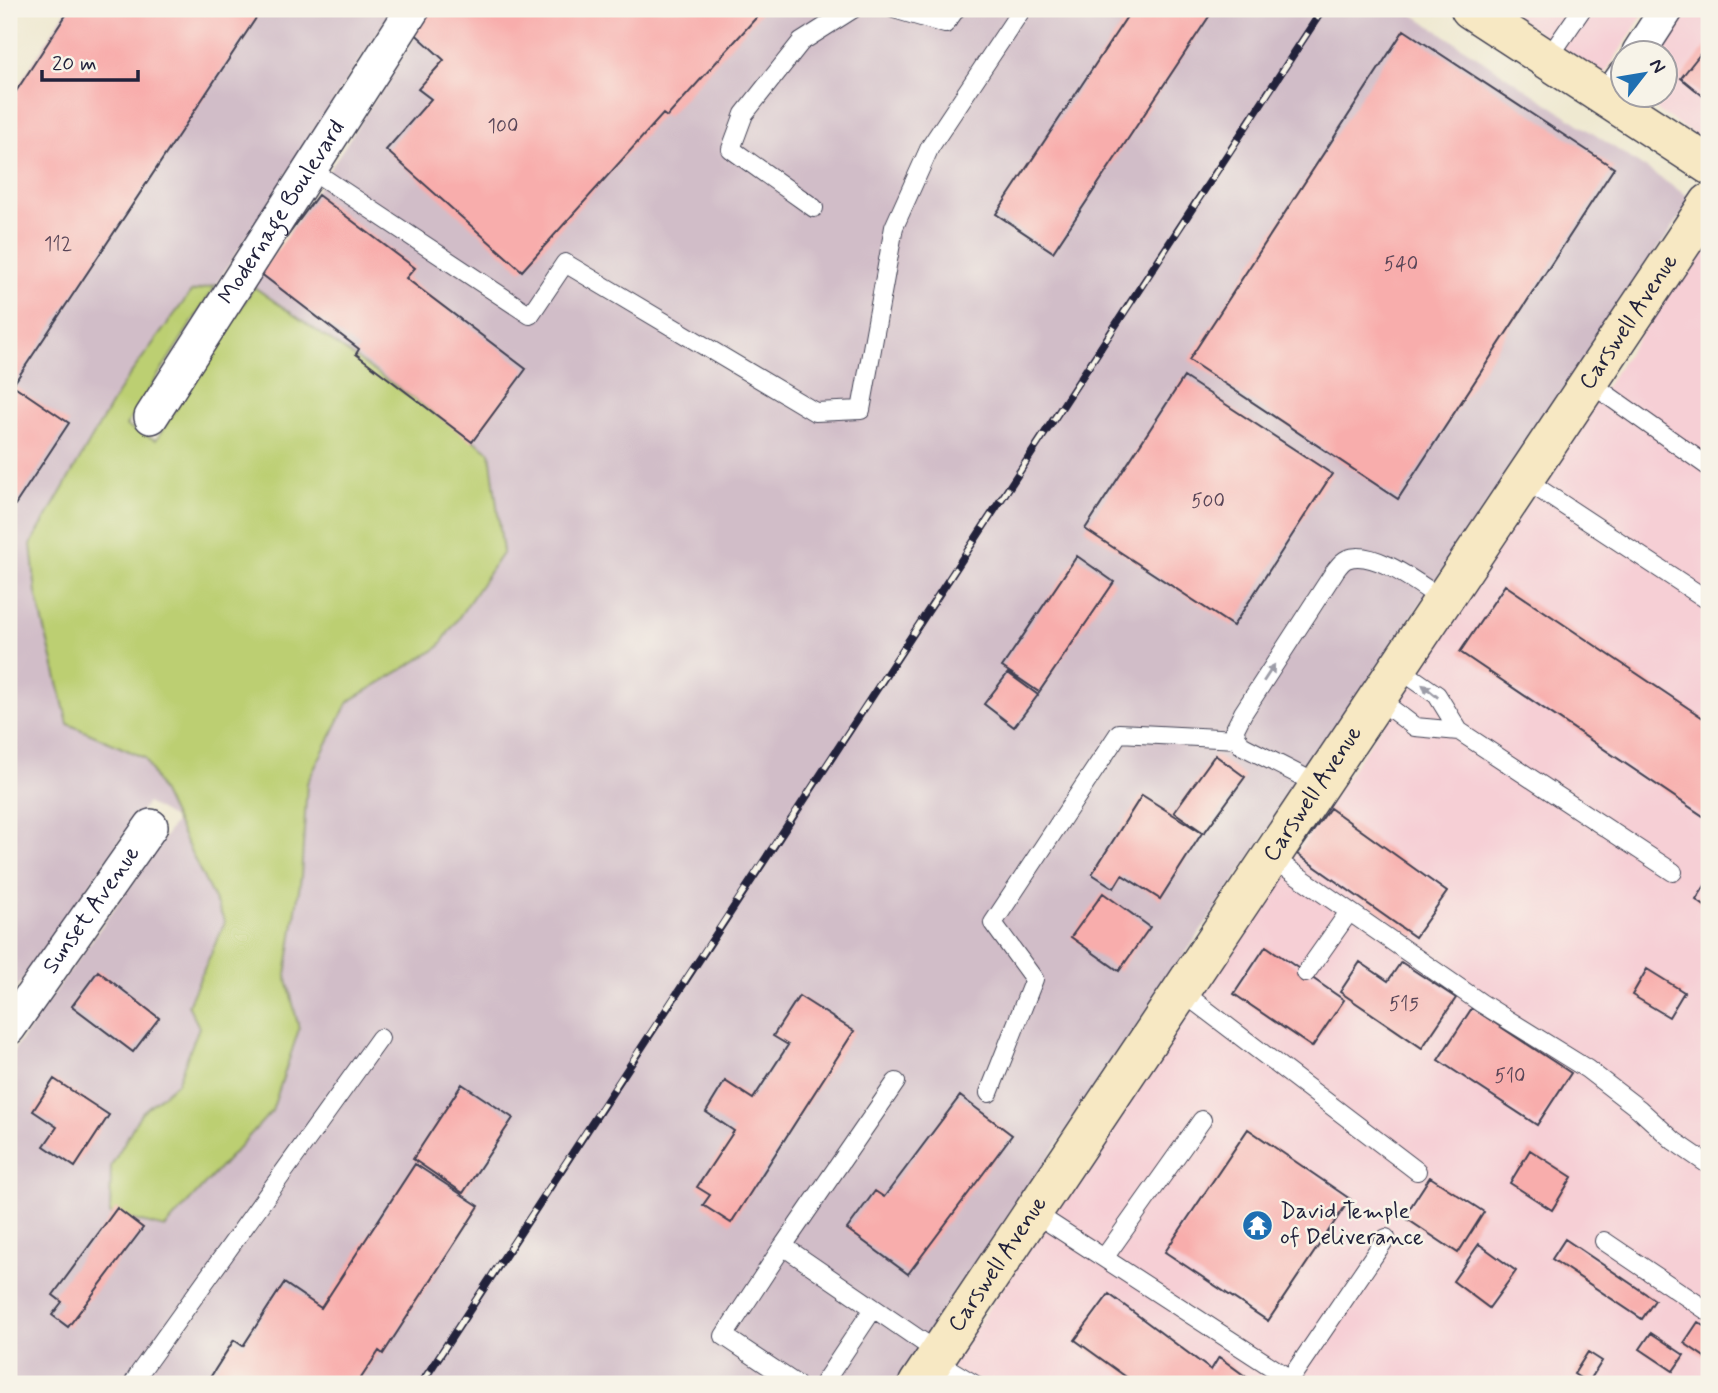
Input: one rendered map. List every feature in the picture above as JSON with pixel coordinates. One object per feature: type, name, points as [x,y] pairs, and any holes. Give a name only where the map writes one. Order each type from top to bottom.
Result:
[{"type":"street","name":"Modernage Boulevard","points":[[151,417],[413,9]]},
{"type":"street","points":[[1470,9],[1547,60],[1610,86]]},
{"type":"street","points":[[1648,38],[1667,9]]},
{"type":"street","points":[[1640,108],[1709,165]]},
{"type":"street","name":"Carswell Avenue","points":[[930,1366],[1709,203]]},
{"type":"street","name":"Sunset Avenue","points":[[9,1028],[151,826]]},
{"type":"lane","points":[[814,208],[731,149],[744,114],[801,42],[853,9]]},
{"type":"lane","points":[[894,9],[946,24],[956,9]]},
{"type":"lane","points":[[310,169],[530,315],[565,262],[815,412],[861,410],[894,228],[930,147],[1022,9]]},
{"type":"lane","points":[[1547,60],[1582,9]]},
{"type":"lane","points":[[1589,382],[1709,467]]},
{"type":"lane","points":[[1524,479],[1709,601]]},
{"type":"lane","points":[[1320,785],[1241,745],[1236,735],[1242,713],[1335,570],[1345,560],[1379,560],[1443,600]]},
{"type":"lane","points":[[1387,683],[1415,727],[1459,732]]},
{"type":"lane","points":[[1387,683],[1437,695],[1459,732],[1673,872]]},
{"type":"lane","points":[[989,1093],[1034,979],[993,923],[1119,733],[1236,735]]},
{"type":"lane","points":[[1271,857],[1481,1003],[1587,1069],[1639,1109],[1674,1142],[1709,1165]]},
{"type":"lane","points":[[1306,973],[1349,912]]},
{"type":"lane","points":[[1181,991],[1417,1171]]},
{"type":"lane","points":[[133,1384],[380,1038]]},
{"type":"lane","points":[[796,1384],[724,1336],[896,1082]]},
{"type":"lane","points":[[1104,1258],[1202,1120]]},
{"type":"lane","points":[[1033,1212],[1290,1379],[1386,1238]]},
{"type":"lane","points":[[1604,1241],[1709,1312]]},
{"type":"lane","points":[[783,1247],[873,1309],[930,1366],[974,1384]]},
{"type":"lane","points":[[823,1384],[873,1309]]},
{"type":"shaded area","points":[[67,9],[393,9],[216,285],[191,292],[123,384],[31,544],[68,724],[145,758],[175,819],[147,803],[9,999],[9,101]]},
{"type":"shaded area","points":[[433,9],[1405,9],[1692,199],[897,1384],[9,1384],[9,1057],[176,821],[225,922],[188,1005],[199,1027],[177,1083],[141,1113],[299,1029],[286,976],[301,877],[307,783],[347,702],[438,648],[489,452],[254,287]]},
{"type":"shaded area","points":[[1503,9],[1647,9],[1628,38],[1610,38],[1610,66],[1604,75]]},
{"type":"shaded area","points":[[1687,9],[1709,9],[1709,144],[1653,108],[1680,108],[1680,38],[1668,38]]},
{"type":"shaded area","points":[[1709,232],[1709,1384],[978,1384],[949,1367],[1413,679]]},
{"type":"green space","points":[[216,285],[126,426],[156,440],[254,287],[490,452],[503,552],[438,648],[348,702],[307,783],[301,877],[286,975],[299,1029],[272,1111],[165,1228],[110,1214],[111,1166],[141,1113],[177,1083],[199,1027],[188,1005],[225,922],[145,758],[68,724],[36,593],[31,544],[123,384],[191,292]]},
{"type":"building","points":[[70,9],[262,9],[13,385],[69,423],[9,514],[9,102]]},
{"type":"building","points":[[427,9],[764,9],[667,117],[663,114],[522,271],[386,150],[431,99],[418,89],[444,60],[410,29]]},
{"type":"building","points":[[1132,9],[1214,9],[1053,252],[996,214]]},
{"type":"building","points":[[1404,30],[1614,168],[1398,499],[1189,360]]},
{"type":"building","points":[[1709,43],[1709,101],[1681,78]]},
{"type":"building","points":[[318,195],[415,268],[406,278],[526,369],[472,442],[356,354],[359,349],[260,273]]},
{"type":"building","points":[[1184,377],[1332,474],[1233,626],[1085,529]]},
{"type":"building","points":[[1077,556],[1114,582],[1039,692],[1002,667]]},
{"type":"building","points":[[1505,585],[1709,722],[1709,820],[1460,652]]},
{"type":"building","points":[[1008,673],[1038,695],[1014,727],[984,704]]},
{"type":"building","points":[[1215,755],[1245,777],[1204,833],[1174,812]]},
{"type":"building","points":[[1142,795],[1202,833],[1160,899],[1122,875],[1114,888],[1092,874]]},
{"type":"building","points":[[1330,808],[1447,892],[1415,937],[1297,854]]},
{"type":"building","points":[[1709,879],[1709,909],[1696,900]]},
{"type":"building","points":[[1103,893],[1150,927],[1119,971],[1071,937]]},
{"type":"building","points":[[1266,946],[1344,1000],[1312,1047],[1234,994]]},
{"type":"building","points":[[1360,962],[1388,981],[1401,962],[1456,998],[1422,1048],[1340,992]]},
{"type":"building","points":[[1647,969],[1684,992],[1669,1017],[1632,995]]},
{"type":"building","points":[[98,971],[159,1018],[133,1052],[72,1006]]},
{"type":"building","points":[[799,996],[854,1031],[731,1223],[703,1205],[710,1195],[697,1187],[734,1131],[706,1112],[725,1081],[753,1099],[788,1045],[773,1036]]},
{"type":"building","points":[[1472,1008],[1571,1073],[1537,1125],[1438,1060]]},
{"type":"building","points":[[54,1079],[109,1115],[75,1167],[44,1146],[57,1127],[33,1111]]},
{"type":"building","points":[[462,1084],[513,1118],[463,1193],[413,1159]]},
{"type":"building","points":[[960,1096],[1012,1135],[908,1274],[847,1229],[875,1191],[884,1197]]},
{"type":"building","name":"David Temple of Deliverance","points":[[1248,1129],[1350,1199],[1268,1321],[1165,1252]]},
{"type":"building","points":[[1530,1150],[1572,1177],[1552,1210],[1510,1183]]},
{"type":"building","points":[[415,1164],[479,1206],[383,1354],[379,1351],[357,1384],[206,1384],[234,1340],[243,1346],[284,1283],[321,1308]]},
{"type":"building","points":[[1430,1177],[1484,1212],[1458,1253],[1404,1217]]},
{"type":"building","points":[[117,1208],[143,1228],[68,1327],[52,1315],[62,1302],[53,1295]]},
{"type":"building","points":[[1565,1239],[1655,1300],[1642,1319],[1552,1259]]},
{"type":"building","points":[[1479,1244],[1516,1271],[1489,1308],[1453,1281]]},
{"type":"building","points":[[1109,1294],[1211,1370],[1219,1357],[1256,1384],[1136,1384],[1075,1340]]},
{"type":"building","points":[[1698,1322],[1709,1329],[1709,1360],[1684,1343]]},
{"type":"building","points":[[1651,1333],[1684,1355],[1673,1371],[1640,1349]]},
{"type":"building","points":[[1588,1352],[1602,1361],[1588,1383],[1574,1374]]},
{"type":"railway","points":[[421,1384],[1323,9]]},
{"type":"place","name":"David Temple of Deliverance","points":[[1257,1225]]}]
